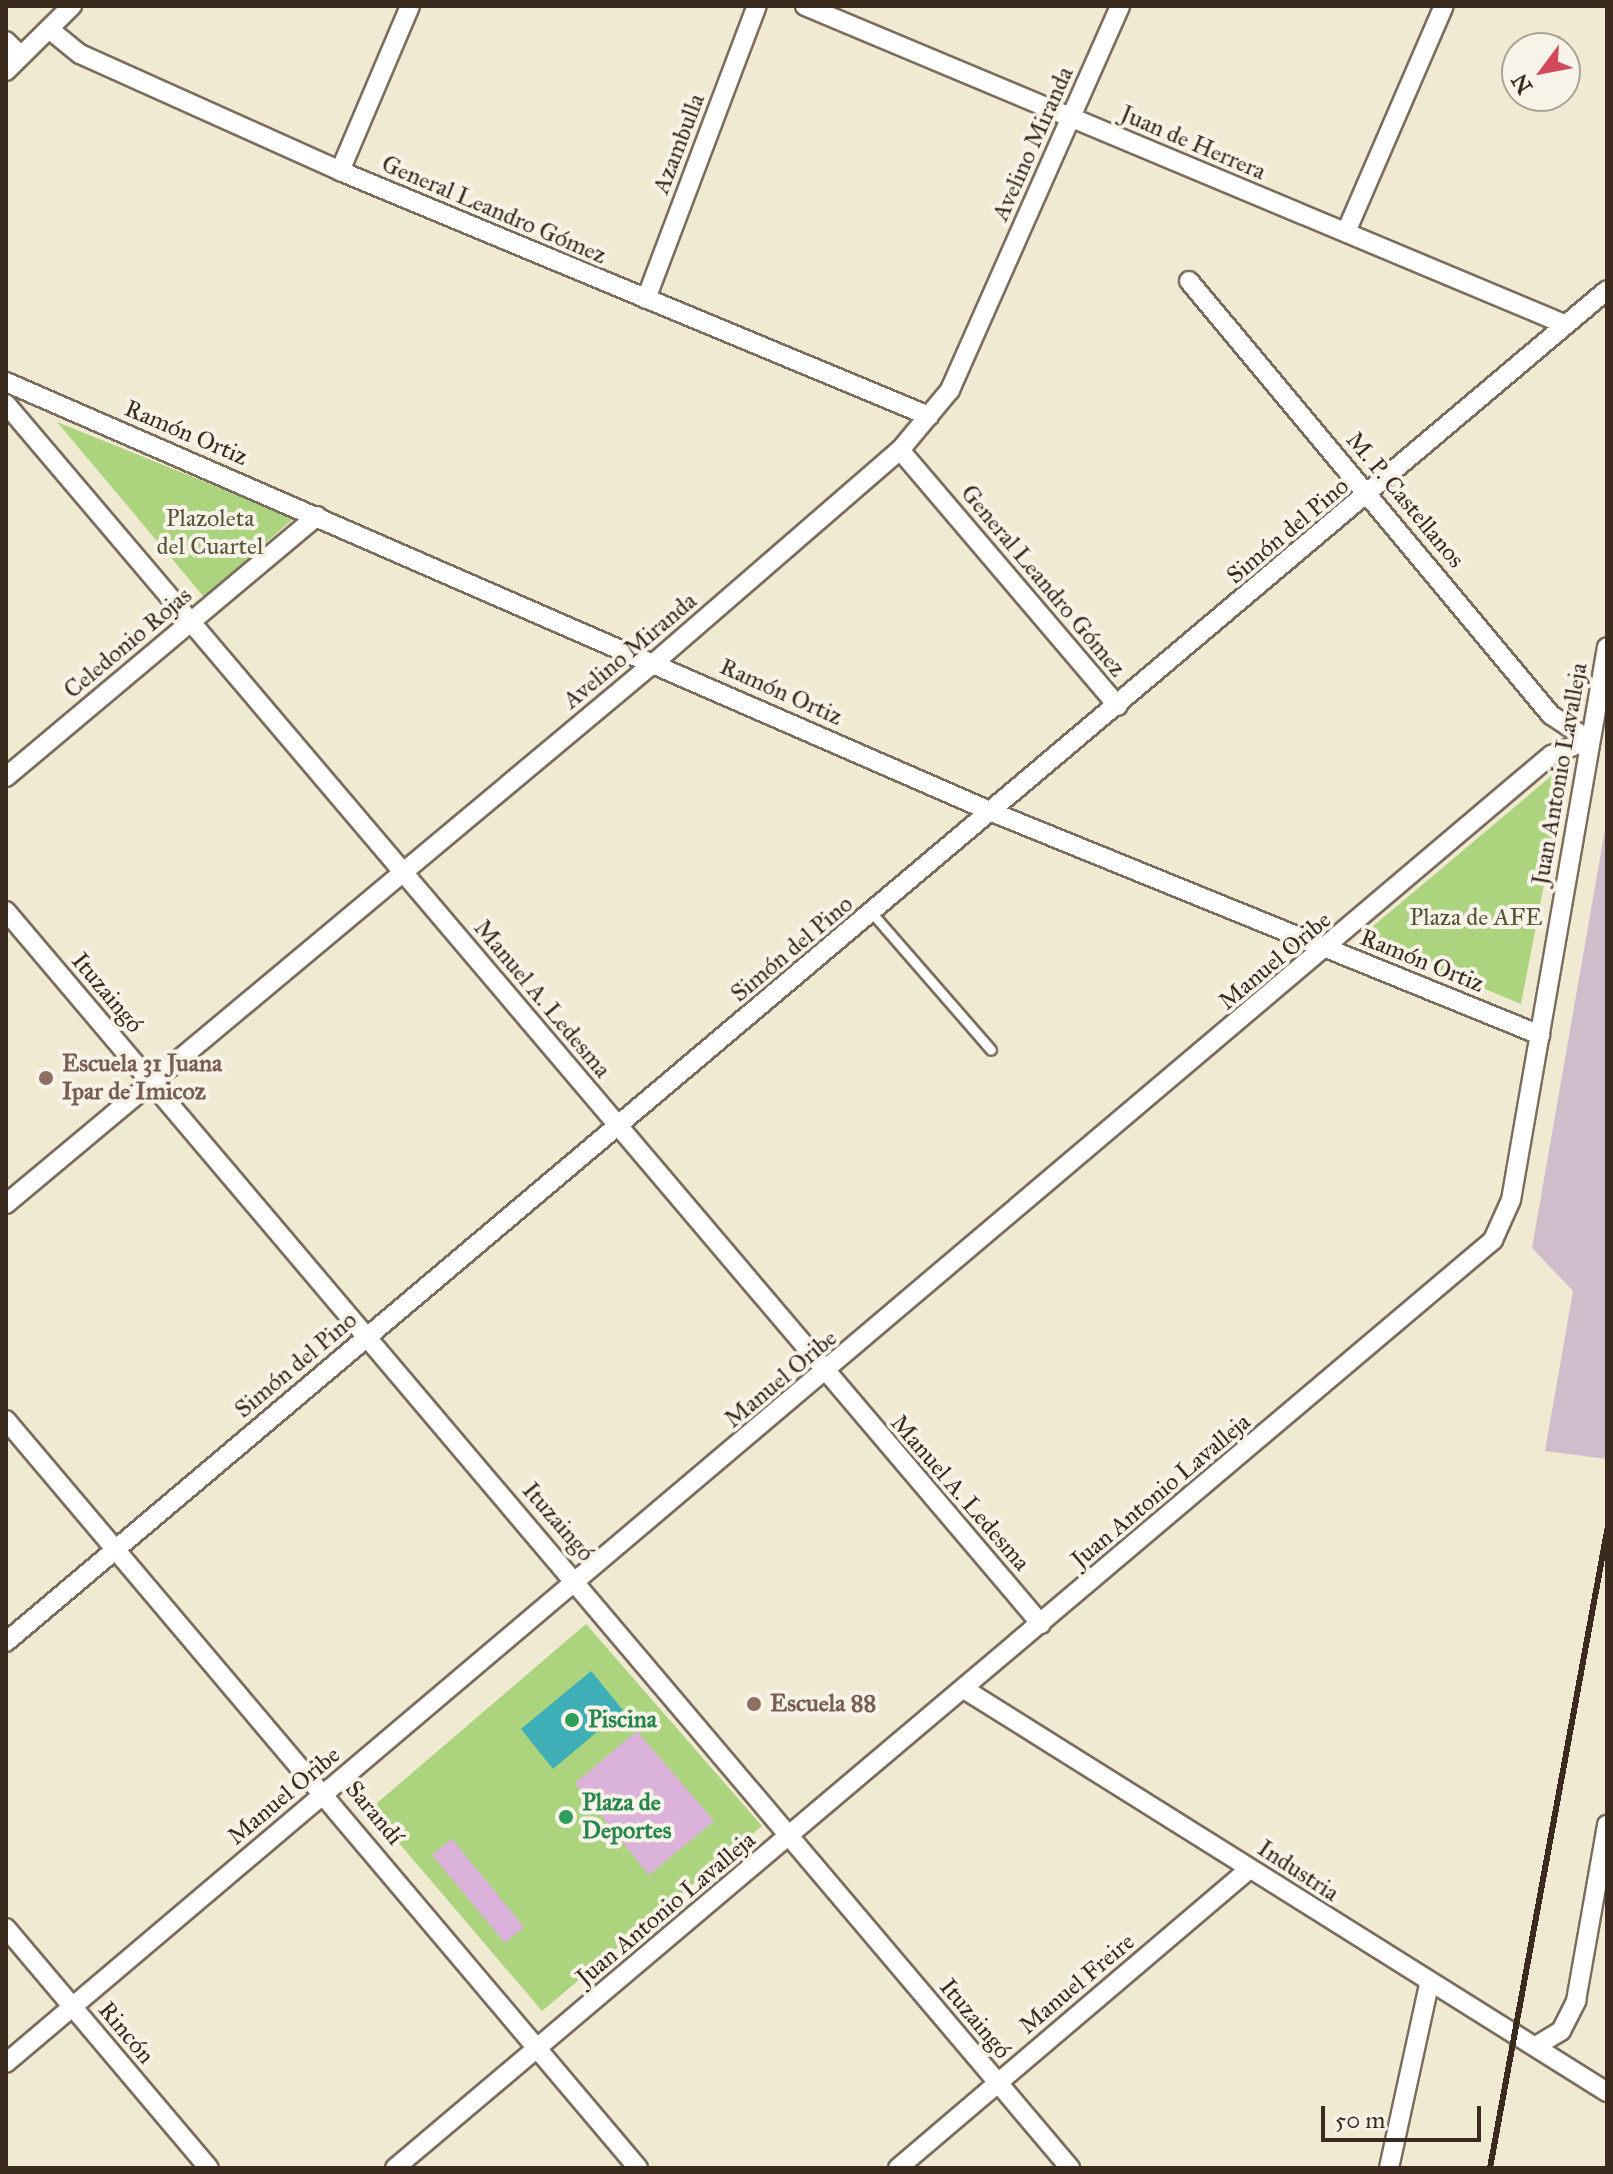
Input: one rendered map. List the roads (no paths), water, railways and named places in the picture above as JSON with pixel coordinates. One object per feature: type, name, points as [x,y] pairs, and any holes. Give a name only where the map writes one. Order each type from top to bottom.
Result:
[{"type":"street","points":[[6,71],[72,6]]},
{"type":"street","points":[[340,171],[410,6]]},
{"type":"street","name":"Azambulla","points":[[646,299],[757,6]]},
{"type":"street","name":"Juan de Herrera","points":[[805,6],[1564,324]]},
{"type":"street","name":"Avelino Miranda","points":[[6,1204],[655,662],[900,450],[950,390],[1120,6]]},
{"type":"street","points":[[1346,232],[1444,6]]},
{"type":"street","name":"General Leandro Gómez","points":[[49,29],[80,54],[340,171],[929,416]]},
{"type":"street","points":[[6,41],[21,56]]},
{"type":"street","name":"M. P. Castellanos","points":[[1189,281],[1370,494],[1551,715],[1589,740]]},
{"type":"street","name":"Simón del Pino","points":[[6,1642],[1370,494],[1607,290]]},
{"type":"street","name":"Ramón Ortiz","points":[[6,382],[655,662],[992,812],[1540,1035]]},
{"type":"street","name":"Manuel A. Ledesma","points":[[6,404],[825,1374],[1041,1624]]},
{"type":"street","name":"General Leandro Gómez","points":[[900,450],[1118,706]]},
{"type":"street","name":"Celedonio Rojas","points":[[6,777],[317,516]]},
{"type":"street","name":"Juan Antonio Lavalleja","points":[[395,2168],[1493,1240],[1511,1200],[1607,647]]},
{"type":"street","name":"Manuel Oribe","points":[[6,2063],[825,1374],[1551,755],[1589,740]]},
{"type":"street","name":"Ituzaingó","points":[[6,911],[577,1581],[1070,2168]]},
{"type":"street","name":"Sarandí","points":[[6,1420],[326,1792],[638,2168]]},
{"type":"street","name":"Industria","points":[[964,1689],[1250,1868],[1429,1985],[1536,2046],[1607,2092]]},
{"type":"street","points":[[1536,2046],[1561,2031],[1576,2001],[1605,1853],[1607,1825]]},
{"type":"street","name":"Manuel Freire","points":[[898,2168],[1250,1868]]},
{"type":"street","name":"Rincón","points":[[6,1928],[209,2168]]},
{"type":"street","points":[[1389,2168],[1429,1985]]},
{"type":"lane","points":[[872,913],[991,1050]]},
{"type":"water","name":"Piscina","points":[[591,1671],[623,1710],[553,1769],[521,1729]]},
{"type":"railway","points":[[1490,2168],[1607,1531]]},
{"type":"place","name":"Escuela 31 Juana Ipar de Imicoz","points":[[46,1078]]},
{"type":"place","name":"Escuela 88","points":[[754,1704]]},
{"type":"place","name":"Piscina","points":[[572,1720]]},
{"type":"place","name":"Plaza de Deportes","points":[[566,1817]]},
{"type":"park label","name":"Plazoleta del Cuartel","points":[[210,533]]},
{"type":"park label","name":"Plaza de AFE","points":[[1476,918]]}]
